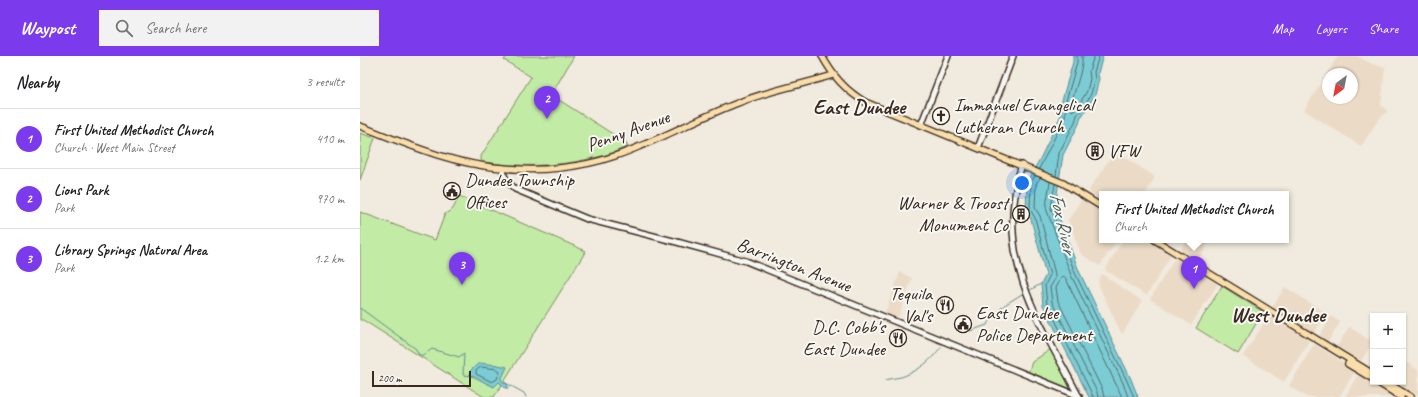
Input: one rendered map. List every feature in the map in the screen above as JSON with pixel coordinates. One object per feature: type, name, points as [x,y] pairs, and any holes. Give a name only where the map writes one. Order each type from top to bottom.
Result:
[{"type":"main road","points":[[822,56],[833,75],[847,90],[865,102],[1063,183],[1099,205]]},
{"type":"main road","name":"Penny Avenue","points":[[360,126],[426,152],[456,160],[503,168],[542,169],[569,166],[604,159],[626,152],[736,103],[833,75]]},
{"type":"main road","points":[[1160,243],[1370,372]]},
{"type":"main road","points":[[1314,339],[1327,350],[1370,377]]},
{"type":"main road","points":[[1382,385],[1401,397]]},
{"type":"main road","points":[[1391,385],[1411,397]]},
{"type":"street","points":[[921,125],[948,56]]},
{"type":"street","points":[[978,148],[1013,56]]},
{"type":"street","points":[[1022,165],[1017,180],[1012,217],[1012,234],[1016,260],[1027,295],[1079,397]]},
{"type":"street","name":"Barrington Avenue","points":[[503,168],[506,180],[516,190],[587,219],[746,261],[1079,397]]},
{"type":"shaded area","points":[[1338,56],[1357,56],[1372,64],[1385,67],[1381,106],[1388,111],[1379,119],[1361,146],[1304,110],[1322,81],[1322,104],[1358,104],[1358,68],[1330,68]]},
{"type":"shaded area","points":[[1115,151],[1154,176],[1154,179],[1147,191],[1099,191],[1099,199],[1089,192],[1090,188]]},
{"type":"shaded area","points":[[1082,199],[1099,210],[1099,243],[1115,243],[1100,266],[1081,254],[1068,220]]},
{"type":"shaded area","points":[[1121,243],[1152,243],[1171,255],[1147,295],[1105,270]]},
{"type":"shaded area","points":[[1184,243],[1209,243],[1197,262],[1180,251]]},
{"type":"shaded area","points":[[1176,258],[1217,283],[1216,287],[1191,325],[1150,299]]},
{"type":"shaded area","points":[[900,272],[912,278],[898,318],[885,313]]},
{"type":"shaded area","points":[[1102,274],[1142,301],[1123,333],[1121,333],[1099,286],[1098,281]]},
{"type":"shaded area","points":[[1285,287],[1327,314],[1314,333],[1311,333],[1273,309],[1273,306]]},
{"type":"shaded area","points":[[1269,315],[1309,341],[1284,382],[1243,356]]},
{"type":"shaded area","points":[[1331,316],[1340,322],[1327,343],[1319,337]]},
{"type":"shaded area","points":[[1349,327],[1370,340],[1370,347],[1361,361],[1358,361],[1336,348]]},
{"type":"shaded area","points":[[1315,344],[1354,370],[1354,373],[1339,397],[1307,397],[1289,386]]},
{"type":"shaded area","points":[[1406,362],[1418,370],[1418,395],[1396,385],[1406,385]]},
{"type":"shaded area","points":[[1362,375],[1370,381],[1370,385],[1376,385],[1393,397],[1345,397],[1357,376]]},
{"type":"green space","points":[[507,56],[574,56],[551,95],[627,143],[627,146],[618,151],[604,155],[563,164],[510,165],[483,162],[481,160],[481,156],[531,77],[504,60]]},
{"type":"green space","points":[[360,133],[375,138],[360,180]]},
{"type":"green space","points":[[459,196],[586,251],[494,397],[484,397],[363,320],[360,320],[360,212],[435,240],[445,214],[453,209]]},
{"type":"green space","points":[[1222,286],[1263,312],[1238,354],[1196,328]]},
{"type":"green space","points":[[1051,349],[1070,388],[1069,390],[1028,373],[1032,362]]},
{"type":"water","points":[[1073,56],[1103,56],[1098,73],[1099,79],[1095,95],[1081,116],[1079,124],[1063,155],[1055,207],[1079,271],[1131,379],[1138,397],[1089,397],[1043,305],[1041,284],[1046,275],[1031,219],[1026,211],[1027,181],[1040,159],[1061,115],[1062,100],[1073,62]]},
{"type":"water","points":[[479,363],[507,367],[501,380],[507,384],[508,388],[505,388],[499,382],[494,387],[470,375],[471,370]]},
{"type":"waterway","points":[[1028,291],[1041,284]]},
{"type":"waterway","points":[[970,331],[987,325],[1003,306],[1025,292]]},
{"type":"waterway","points":[[360,308],[416,349],[419,355],[423,355],[432,349],[459,357],[464,353],[463,375],[472,376]]},
{"type":"waterway","points":[[886,380],[910,374],[920,368],[941,347]]},
{"type":"waterway","points":[[504,382],[524,393],[526,397]]},
{"type":"place","name":"Immanuel Evangelical Lutheran Church","points":[[941,116]]},
{"type":"place","name":"Lions Park","points":[[547,119]]},
{"type":"place","name":"VFW","points":[[1095,151]]},
{"type":"place","name":"Dundee Township Offices","points":[[452,191]]},
{"type":"place","name":"Warner & Troost Monument Co","points":[[1021,214]]},
{"type":"place","name":"Library Springs Natural Area","points":[[462,285]]},
{"type":"place","name":"First United Methodist Church","points":[[1194,289]]},
{"type":"place","name":"Tequila Val's","points":[[945,305]]},
{"type":"place","name":"East Dundee Police Department","points":[[963,324]]},
{"type":"place","name":"D.C. Cobb's East Dundee","points":[[898,338]]},
{"type":"district","name":"East Dundee","points":[[859,107]]},
{"type":"district","name":"West Dundee","points":[[1278,315]]},
{"type":"water label","name":"Fox River","points":[[1063,223]]}]
